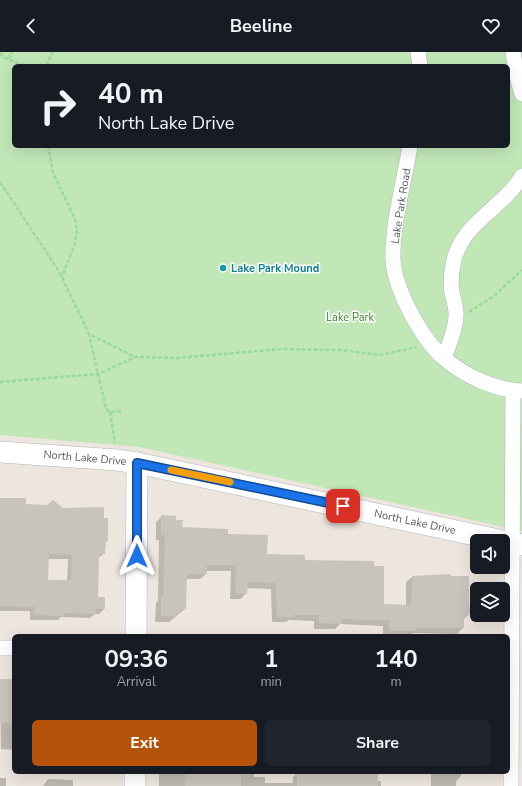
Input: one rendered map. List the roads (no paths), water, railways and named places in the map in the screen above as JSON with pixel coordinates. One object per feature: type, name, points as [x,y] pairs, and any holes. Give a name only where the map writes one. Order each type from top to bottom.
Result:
[{"type":"main road","name":"North Lake Drive","points":[[0,452],[117,460],[137,463],[517,544]]},
{"type":"main road","points":[[136,634],[137,463]]},
{"type":"main road","points":[[135,774],[135,786]]},
{"type":"street","points":[[418,52],[420,64]]},
{"type":"street","points":[[513,52],[522,94]]},
{"type":"street","name":"Lake Park Road","points":[[410,148],[395,229],[393,262],[401,292],[415,321],[444,358],[463,372],[487,384],[518,391]]},
{"type":"street","points":[[444,358],[455,329],[456,316],[452,291],[453,268],[456,253],[471,227],[511,190],[522,176]]},
{"type":"street","points":[[511,786],[510,654],[517,544],[518,391]]},
{"type":"street","points":[[0,648],[12,648]]},
{"type":"place","name":"Lake Park Mound","points":[[223,268]]},
{"type":"park label","name":"Lake Park","points":[[350,317]]}]
